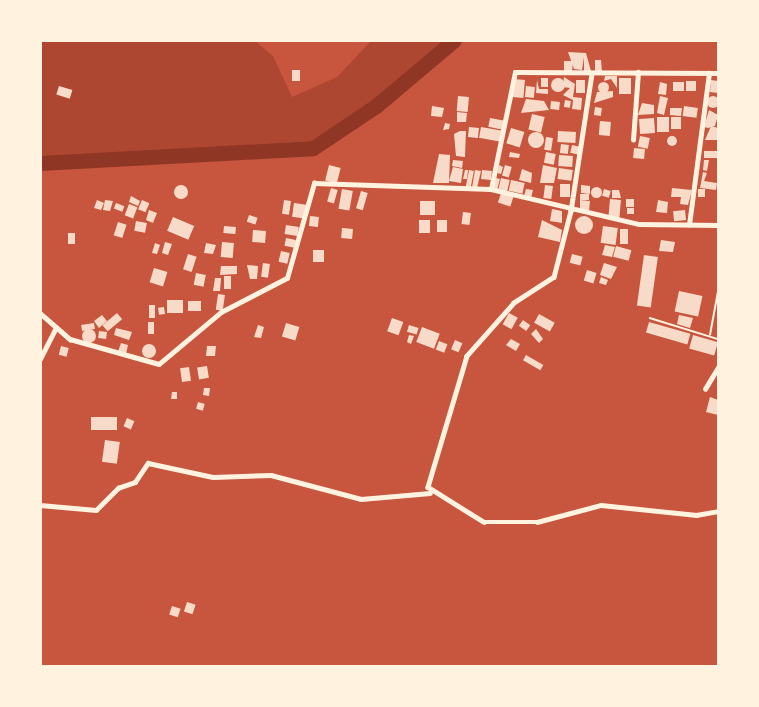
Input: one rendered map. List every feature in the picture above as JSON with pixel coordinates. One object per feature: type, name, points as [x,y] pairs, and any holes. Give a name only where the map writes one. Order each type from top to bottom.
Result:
[{"type":"street","points":[[491,189],[513,74],[521,70],[592,74],[718,73]]},
{"type":"street","points":[[633,140],[638,72]]},
{"type":"street","points":[[689,225],[709,73]]},
{"type":"street","points":[[430,493],[459,370],[514,303],[554,278],[571,211],[592,74]]},
{"type":"street","points":[[40,313],[70,339],[159,364],[221,312],[287,278],[314,183],[491,189],[571,211],[639,224],[718,225]]},
{"type":"street","points":[[40,359],[56,328]]},
{"type":"street","points":[[705,389],[718,367]]},
{"type":"street","points":[[40,505],[96,510],[118,488],[135,482],[148,462],[213,477],[271,475],[361,499],[430,493],[484,522],[537,522],[601,505],[696,515],[718,511]]},
{"type":"path","points":[[710,336],[718,292]]},
{"type":"path","points":[[650,318],[718,339]]},
{"type":"shaded area","points":[[41,41],[255,41],[273,56],[292,97],[337,77],[371,41],[454,41],[376,106],[313,148],[41,162]]},
{"type":"building","points":[[568,52],[586,53],[591,71],[584,72],[584,57],[582,70],[574,69]]},
{"type":"building","points":[[595,60],[601,60],[602,72],[595,72]]},
{"type":"building","points":[[564,61],[573,61],[572,72],[564,71]]},
{"type":"building","points":[[292,70],[300,70],[300,81],[292,81]]},
{"type":"building","points":[[605,76],[617,76],[617,88],[611,79],[604,81]]},
{"type":"building","points":[[564,77],[575,84],[573,97],[582,98],[581,110],[572,109],[573,100],[563,95],[570,88],[563,87]]},
{"type":"building","points":[[541,78],[548,78],[548,87],[541,87]]},
{"type":"building","points":[[558,78],[563,80],[565,85],[563,90],[558,92],[553,90],[551,85],[553,80]]},
{"type":"building","points":[[619,78],[631,78],[631,94],[619,94]]},
{"type":"building","points":[[514,79],[525,80],[523,98],[512,97]]},
{"type":"building","points":[[537,80],[539,89],[548,89],[548,94],[536,93]]},
{"type":"building","points":[[576,80],[585,80],[585,93],[576,93]]},
{"type":"building","points":[[711,80],[718,81],[718,93],[710,92]]},
{"type":"building","points":[[603,81],[609,87],[603,93],[597,87]]},
{"type":"building","points":[[686,81],[696,81],[696,91],[686,91]]},
{"type":"building","points":[[660,82],[667,84],[666,95],[658,94]]},
{"type":"building","points":[[673,82],[684,82],[684,91],[673,91]]},
{"type":"building","points":[[59,86],[72,90],[70,99],[56,95]]},
{"type":"building","points":[[526,86],[535,87],[534,98],[525,97]]},
{"type":"building","points":[[613,91],[613,97],[594,103],[597,92]]},
{"type":"building","points":[[458,96],[469,97],[468,112],[457,111]]},
{"type":"building","points":[[660,96],[668,98],[664,115],[657,113]]},
{"type":"building","points":[[715,96],[719,102],[715,108],[711,108],[707,100]]},
{"type":"building","points":[[526,99],[544,101],[549,110],[521,113]]},
{"type":"building","points":[[565,100],[571,101],[570,108],[564,107]]},
{"type":"building","points":[[551,101],[560,102],[559,110],[550,109]]},
{"type":"building","points":[[642,103],[654,105],[654,114],[638,115]]},
{"type":"building","points":[[432,106],[444,108],[442,117],[431,116]]},
{"type":"building","points":[[684,106],[698,108],[696,118],[683,116]]},
{"type":"building","points":[[595,107],[602,108],[601,116],[594,115]]},
{"type":"building","points":[[670,108],[682,108],[681,116],[670,115]]},
{"type":"building","points":[[709,110],[718,115],[715,126],[708,128],[704,127]]},
{"type":"building","points":[[457,112],[467,113],[466,122],[457,122]]},
{"type":"building","points":[[532,114],[545,117],[541,133],[528,130]]},
{"type":"building","points":[[657,117],[669,117],[669,132],[657,132]]},
{"type":"building","points":[[671,117],[681,117],[681,129],[671,129]]},
{"type":"building","points":[[490,118],[505,121],[503,130],[488,127]]},
{"type":"building","points":[[654,118],[655,133],[640,134],[639,119]]},
{"type":"building","points":[[600,121],[611,122],[610,136],[599,135]]},
{"type":"building","points":[[445,123],[450,124],[449,129],[443,130]]},
{"type":"building","points":[[711,126],[718,128],[718,140],[705,140]]},
{"type":"building","points":[[469,127],[479,128],[478,138],[468,137]]},
{"type":"building","points":[[481,127],[503,131],[501,142],[479,138]]},
{"type":"building","points":[[511,128],[524,132],[520,147],[506,143]]},
{"type":"building","points":[[466,131],[465,157],[456,156],[454,134]]},
{"type":"building","points":[[558,131],[576,132],[575,143],[557,142]]},
{"type":"building","points":[[536,132],[544,140],[536,148],[528,140]]},
{"type":"building","points":[[640,136],[650,138],[648,149],[638,147]]},
{"type":"building","points":[[672,136],[676,137],[676,145],[672,146],[668,145],[667,141],[668,137]]},
{"type":"building","points":[[546,137],[553,138],[551,151],[544,150]]},
{"type":"building","points":[[561,144],[569,145],[568,154],[560,153]]},
{"type":"building","points":[[572,145],[581,147],[579,155],[570,153]]},
{"type":"building","points":[[634,148],[645,149],[644,159],[633,158]]},
{"type":"building","points":[[704,151],[718,151],[718,158],[704,158]]},
{"type":"building","points":[[510,152],[520,154],[519,158],[509,157]]},
{"type":"building","points":[[546,152],[556,154],[554,165],[544,163]]},
{"type":"building","points":[[439,154],[450,155],[449,183],[433,183]]},
{"type":"building","points":[[559,155],[573,156],[572,167],[558,166]]},
{"type":"building","points":[[453,160],[463,161],[462,168],[452,166]]},
{"type":"building","points":[[704,160],[709,160],[707,171],[703,170]]},
{"type":"building","points":[[329,165],[341,168],[337,183],[325,181]]},
{"type":"building","points":[[499,165],[503,167],[501,174],[497,173]]},
{"type":"building","points":[[505,165],[512,167],[509,178],[502,176]]},
{"type":"building","points":[[543,165],[557,168],[554,183],[540,183]]},
{"type":"building","points":[[453,167],[463,169],[461,183],[449,181]]},
{"type":"building","points":[[559,168],[573,170],[571,181],[557,179]]},
{"type":"building","points":[[522,169],[532,173],[531,183],[519,180]]},
{"type":"building","points":[[465,170],[468,170],[467,179],[463,179]]},
{"type":"building","points":[[469,170],[474,171],[470,189],[466,188]]},
{"type":"building","points":[[475,170],[481,171],[477,188],[472,188]]},
{"type":"building","points":[[482,170],[492,171],[491,180],[481,179]]},
{"type":"building","points":[[703,172],[707,173],[704,181],[717,183],[716,190],[700,188]]},
{"type":"building","points":[[496,178],[500,179],[497,189],[494,188]]},
{"type":"building","points":[[501,178],[510,180],[507,191],[499,189]]},
{"type":"building","points":[[511,180],[525,183],[522,194],[509,191]]},
{"type":"building","points":[[560,184],[570,184],[570,197],[560,197]]},
{"type":"building","points":[[178,185],[184,185],[188,192],[184,199],[178,199],[174,195],[174,189]]},
{"type":"building","points":[[545,185],[553,186],[551,199],[543,198]]},
{"type":"building","points":[[581,185],[590,186],[590,194],[581,193]]},
{"type":"building","points":[[596,186],[602,192],[596,198],[590,192]]},
{"type":"building","points":[[331,188],[338,190],[334,203],[327,201]]},
{"type":"building","points":[[672,188],[692,190],[688,205],[680,204],[681,197],[671,197]]},
{"type":"building","points":[[342,189],[353,191],[349,211],[339,209]]},
{"type":"building","points":[[526,189],[533,190],[531,198],[524,196]]},
{"type":"building","points":[[604,189],[611,191],[609,198],[602,196]]},
{"type":"building","points":[[698,189],[705,189],[705,197],[698,197]]},
{"type":"building","points":[[612,190],[619,190],[621,198],[612,198]]},
{"type":"building","points":[[361,191],[368,193],[363,210],[356,208]]},
{"type":"building","points":[[501,193],[513,197],[510,207],[498,203]]},
{"type":"building","points":[[580,194],[589,194],[589,200],[580,200]]},
{"type":"building","points":[[131,196],[140,201],[138,206],[129,202]]},
{"type":"building","points":[[610,199],[621,200],[619,218],[608,217]]},
{"type":"building","points":[[626,199],[634,199],[634,207],[626,207]]},
{"type":"building","points":[[97,200],[104,203],[101,210],[94,208]]},
{"type":"building","points":[[105,200],[113,201],[110,211],[103,210]]},
{"type":"building","points":[[142,200],[149,203],[145,212],[138,209]]},
{"type":"building","points":[[284,200],[291,201],[289,215],[282,214]]},
{"type":"building","points":[[580,200],[590,201],[589,211],[580,211]]},
{"type":"building","points":[[658,200],[668,202],[667,213],[656,212]]},
{"type":"building","points":[[420,201],[435,201],[435,215],[420,215]]},
{"type":"building","points":[[116,203],[124,206],[122,212],[114,209]]},
{"type":"building","points":[[294,203],[308,205],[306,219],[292,217]]},
{"type":"building","points":[[129,204],[137,207],[133,218],[125,215]]},
{"type":"building","points":[[627,208],[634,208],[634,214],[627,214]]},
{"type":"building","points":[[552,209],[562,211],[562,223],[550,221]]},
{"type":"building","points":[[149,210],[157,213],[153,223],[146,220]]},
{"type":"building","points":[[685,210],[686,220],[674,221],[673,211]]},
{"type":"building","points":[[463,212],[471,213],[469,225],[462,224]]},
{"type":"building","points":[[249,215],[258,218],[255,224],[247,222]]},
{"type":"building","points":[[310,216],[319,217],[318,227],[309,226]]},
{"type":"building","points":[[584,216],[590,219],[593,225],[590,231],[584,234],[578,231],[575,225],[578,219]]},
{"type":"building","points":[[173,217],[194,226],[188,240],[167,231]]},
{"type":"building","points":[[419,220],[430,220],[430,233],[419,233]]},
{"type":"building","points":[[437,220],[447,220],[447,232],[437,232]]},
{"type":"building","points":[[542,220],[562,230],[560,242],[538,237]]},
{"type":"building","points":[[136,221],[147,223],[145,233],[134,231]]},
{"type":"building","points":[[118,222],[127,225],[122,238],[114,235]]},
{"type":"building","points":[[286,225],[299,227],[297,236],[285,234]]},
{"type":"building","points":[[224,226],[236,227],[235,234],[223,233]]},
{"type":"building","points":[[603,226],[618,228],[615,245],[601,243]]},
{"type":"building","points":[[342,228],[353,229],[352,239],[341,238]]},
{"type":"building","points":[[620,229],[628,229],[628,244],[620,244]]},
{"type":"building","points":[[253,230],[266,231],[265,243],[252,242]]},
{"type":"building","points":[[68,233],[75,233],[75,244],[68,244]]},
{"type":"building","points":[[286,238],[296,240],[294,248],[284,246]]},
{"type":"building","points":[[661,240],[675,242],[673,252],[659,251]]},
{"type":"building","points":[[165,242],[172,244],[168,255],[162,253]]},
{"type":"building","points":[[222,242],[234,243],[233,258],[221,257]]},
{"type":"building","points":[[155,243],[160,245],[157,254],[152,253]]},
{"type":"building","points":[[206,243],[216,245],[213,254],[204,253]]},
{"type":"building","points":[[605,245],[615,247],[612,257],[602,255]]},
{"type":"building","points":[[616,246],[631,250],[629,261],[613,257]]},
{"type":"building","points":[[313,250],[324,250],[324,262],[313,262]]},
{"type":"building","points":[[281,251],[290,253],[287,264],[279,262]]},
{"type":"building","points":[[188,254],[197,257],[192,272],[183,269]]},
{"type":"building","points":[[572,254],[583,257],[580,266],[570,263]]},
{"type":"building","points":[[644,255],[658,257],[651,307],[637,306]]},
{"type":"building","points":[[263,263],[270,264],[268,278],[261,277]]},
{"type":"building","points":[[604,263],[617,267],[611,279],[600,275]]},
{"type":"building","points":[[247,265],[258,266],[257,279],[250,279]]},
{"type":"building","points":[[221,266],[237,266],[237,274],[220,275]]},
{"type":"building","points":[[154,268],[167,272],[163,286],[150,282]]},
{"type":"building","points":[[587,270],[597,273],[593,283],[584,281]]},
{"type":"building","points":[[196,273],[206,275],[204,287],[194,285]]},
{"type":"building","points":[[224,276],[231,276],[231,289],[224,289]]},
{"type":"building","points":[[601,277],[608,280],[606,285],[599,283]]},
{"type":"building","points":[[215,278],[221,278],[220,291],[213,291]]},
{"type":"building","points":[[679,291],[702,296],[698,317],[675,312]]},
{"type":"building","points":[[218,294],[225,295],[223,311],[216,310]]},
{"type":"building","points":[[167,300],[183,300],[183,313],[167,313]]},
{"type":"building","points":[[188,301],[201,301],[201,311],[188,311]]},
{"type":"building","points":[[149,305],[155,305],[155,318],[149,318]]},
{"type":"building","points":[[164,307],[165,314],[159,315],[158,308]]},
{"type":"building","points":[[117,313],[122,319],[108,331],[102,325]]},
{"type":"building","points":[[509,313],[518,318],[511,329],[503,324]]},
{"type":"building","points":[[539,314],[555,323],[550,331],[534,323]]},
{"type":"building","points":[[102,315],[107,321],[99,328],[94,321]]},
{"type":"building","points":[[679,315],[693,318],[690,328],[677,324]]},
{"type":"building","points":[[392,318],[403,322],[398,335],[387,331]]},
{"type":"building","points":[[523,320],[530,325],[526,331],[519,326]]},
{"type":"building","points":[[148,322],[154,322],[154,334],[148,334]]},
{"type":"building","points":[[649,322],[690,334],[687,344],[646,333]]},
{"type":"building","points":[[94,323],[95,329],[82,331],[81,325]]},
{"type":"building","points":[[286,323],[299,327],[295,340],[282,336]]},
{"type":"building","points":[[258,325],[264,327],[261,338],[254,337]]},
{"type":"building","points":[[409,325],[419,328],[417,335],[407,332]]},
{"type":"building","points":[[422,327],[440,334],[434,349],[416,342]]},
{"type":"building","points":[[116,328],[132,332],[129,340],[114,335]]},
{"type":"building","points":[[86,329],[92,329],[96,336],[92,343],[86,343],[82,339],[82,333]]},
{"type":"building","points":[[536,329],[543,339],[539,343],[531,334]]},
{"type":"building","points":[[99,331],[107,332],[106,339],[98,338]]},
{"type":"building","points":[[409,335],[414,336],[411,344],[407,342]]},
{"type":"building","points":[[693,335],[718,342],[714,356],[689,348]]},
{"type":"building","points":[[511,339],[520,344],[516,351],[506,345]]},
{"type":"building","points":[[455,340],[462,343],[458,352],[451,349]]},
{"type":"building","points":[[439,341],[447,344],[444,353],[436,349]]},
{"type":"building","points":[[121,343],[128,345],[126,354],[118,352]]},
{"type":"building","points":[[146,344],[152,344],[156,351],[152,358],[146,358],[142,354],[142,348]]},
{"type":"building","points":[[61,346],[69,348],[67,357],[59,355]]},
{"type":"building","points":[[207,346],[216,346],[215,356],[206,356]]},
{"type":"building","points":[[526,355],[543,365],[540,370],[523,360]]},
{"type":"building","points":[[207,366],[209,378],[199,379],[197,368]]},
{"type":"building","points":[[189,367],[191,381],[182,382],[180,368]]},
{"type":"building","points":[[204,388],[210,388],[209,396],[203,395]]},
{"type":"building","points":[[172,392],[177,392],[177,399],[171,399]]},
{"type":"building","points":[[710,397],[718,400],[718,415],[706,412]]},
{"type":"building","points":[[198,402],[205,404],[203,411],[196,409]]},
{"type":"building","points":[[91,417],[117,417],[117,430],[91,430]]},
{"type":"building","points":[[127,418],[134,421],[131,429],[123,426]]},
{"type":"building","points":[[105,440],[120,442],[117,464],[102,462]]},
{"type":"building","points":[[187,602],[196,605],[192,614],[184,612]]},
{"type":"building","points":[[172,606],[181,609],[178,617],[169,615]]},
{"type":"waterway","points":[[40,163],[313,148],[376,106],[454,40]]}]
